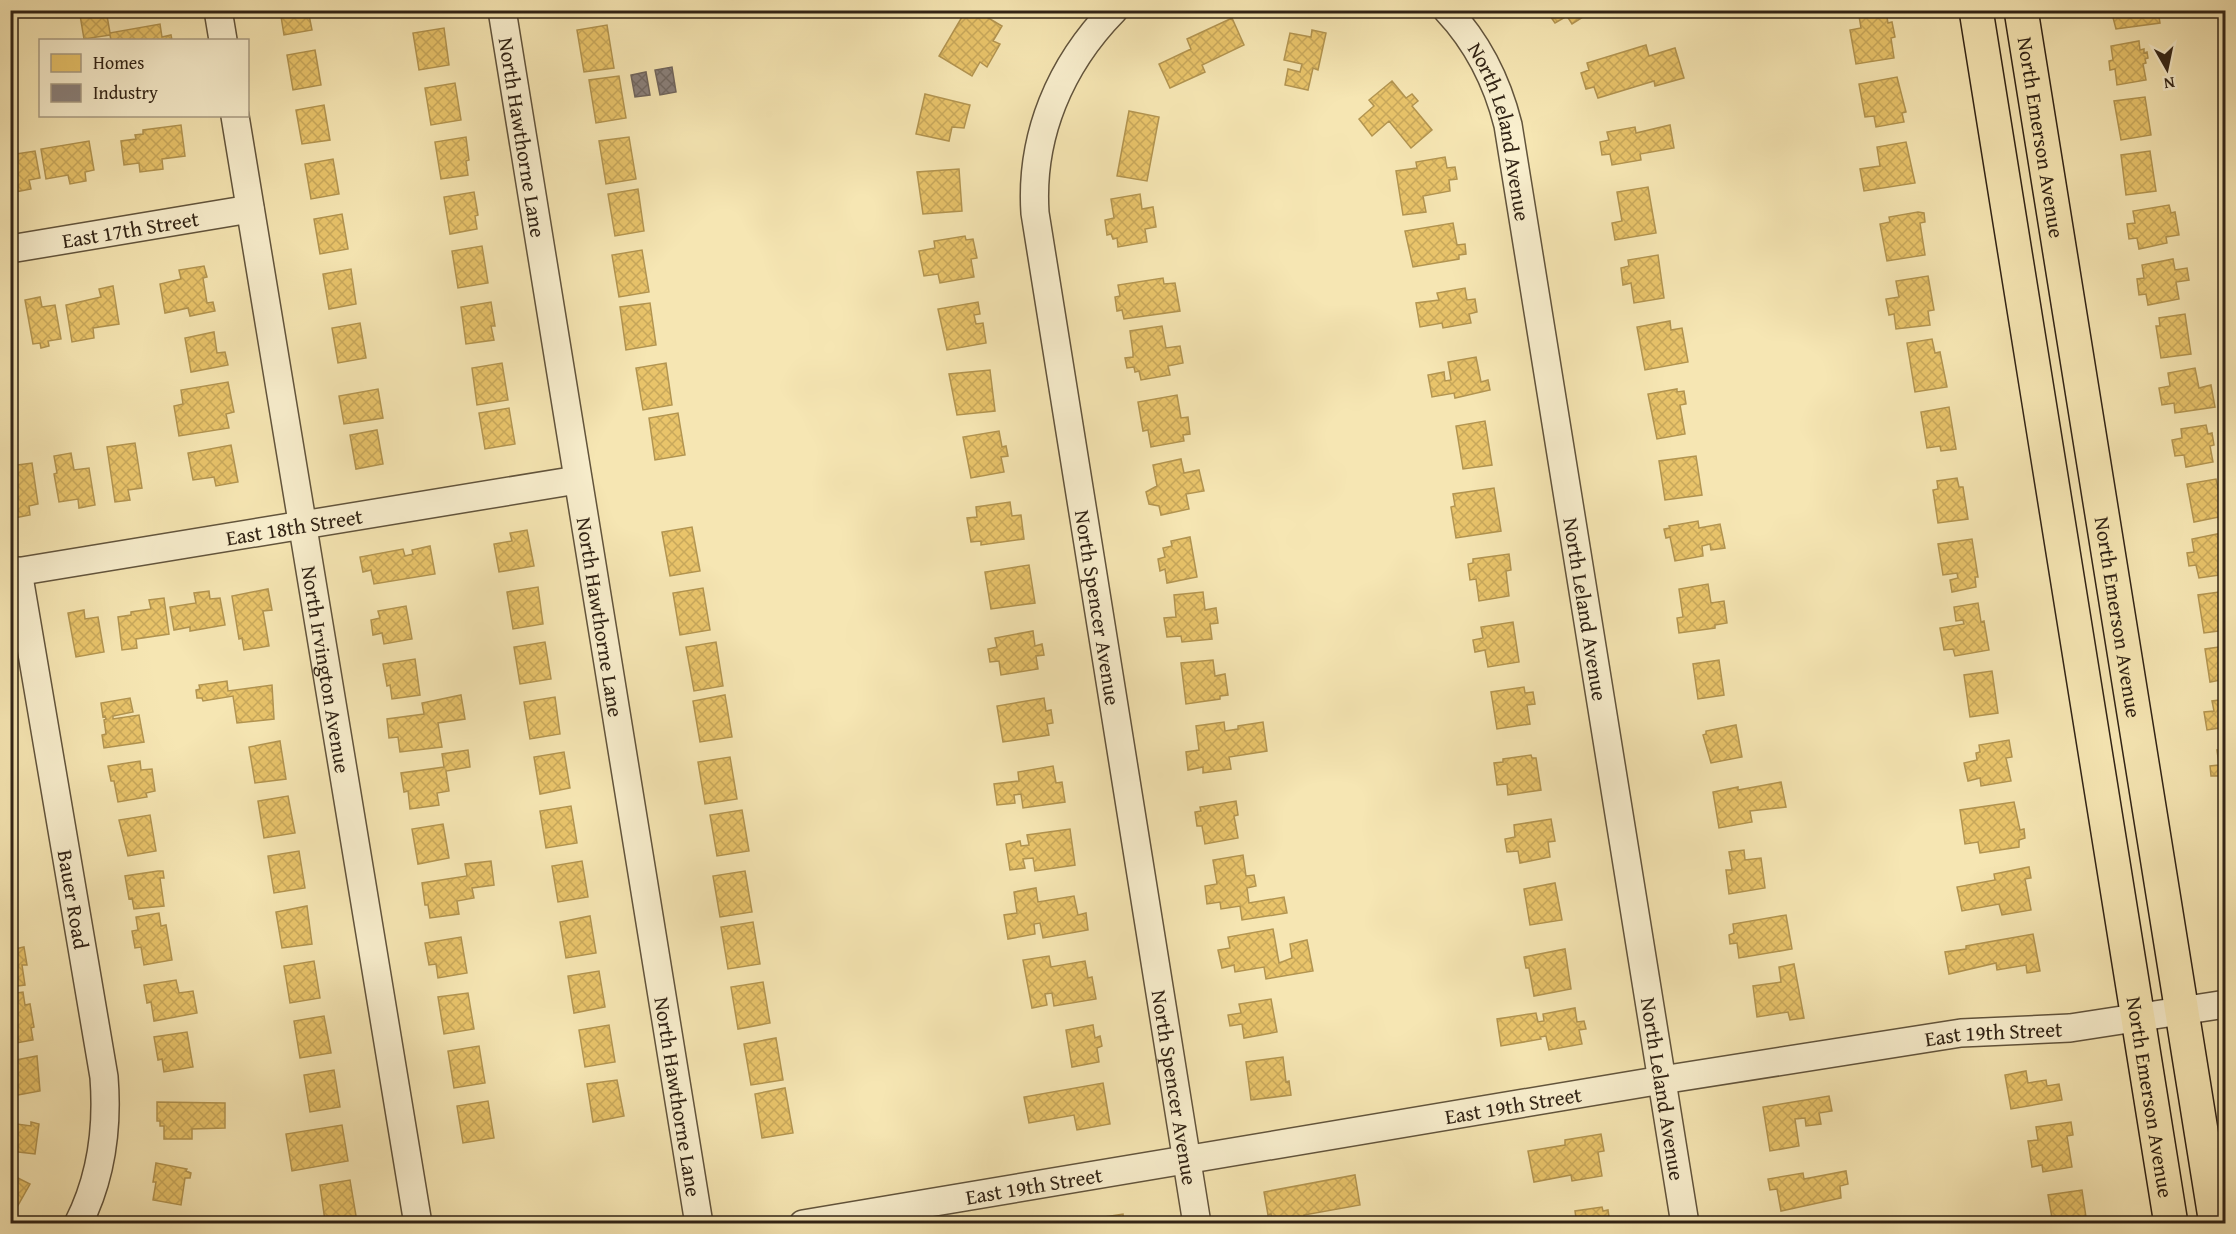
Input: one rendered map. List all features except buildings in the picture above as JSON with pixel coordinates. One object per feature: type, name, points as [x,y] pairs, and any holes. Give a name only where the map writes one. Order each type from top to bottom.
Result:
[{"type":"main road","name":"North Emerson Avenue","points":[[1976,10],[2171,1224]]},
{"type":"main road","name":"North Emerson Avenue","points":[[2021,10],[2216,1224]]},
{"type":"street","points":[[218,10],[223,39]]},
{"type":"street","name":"North Hawthorne Lane","points":[[502,10],[699,1224]]},
{"type":"street","name":"North Spencer Avenue","points":[[1114,10],[1080,50],[1053,100],[1040,144],[1034,200],[1197,1224]]},
{"type":"street","name":"North Leland Avenue","points":[[1447,10],[1485,61],[1499,93],[1508,124],[1684,1224]]},
{"type":"street","name":"North Irvington Avenue","points":[[235,117],[418,1224]]},
{"type":"street","name":"East 17th Street","points":[[10,249],[250,209]]},
{"type":"street","name":"East 18th Street","points":[[14,572],[577,480]]},
{"type":"street","name":"Bauer Road","points":[[14,572],[104,1077],[106,1109],[102,1154],[90,1198],[78,1224]]},
{"type":"street","name":"East 19th Street","points":[[803,1224],[1662,1080],[1961,1033],[2070,1028],[2226,1004]]}]
